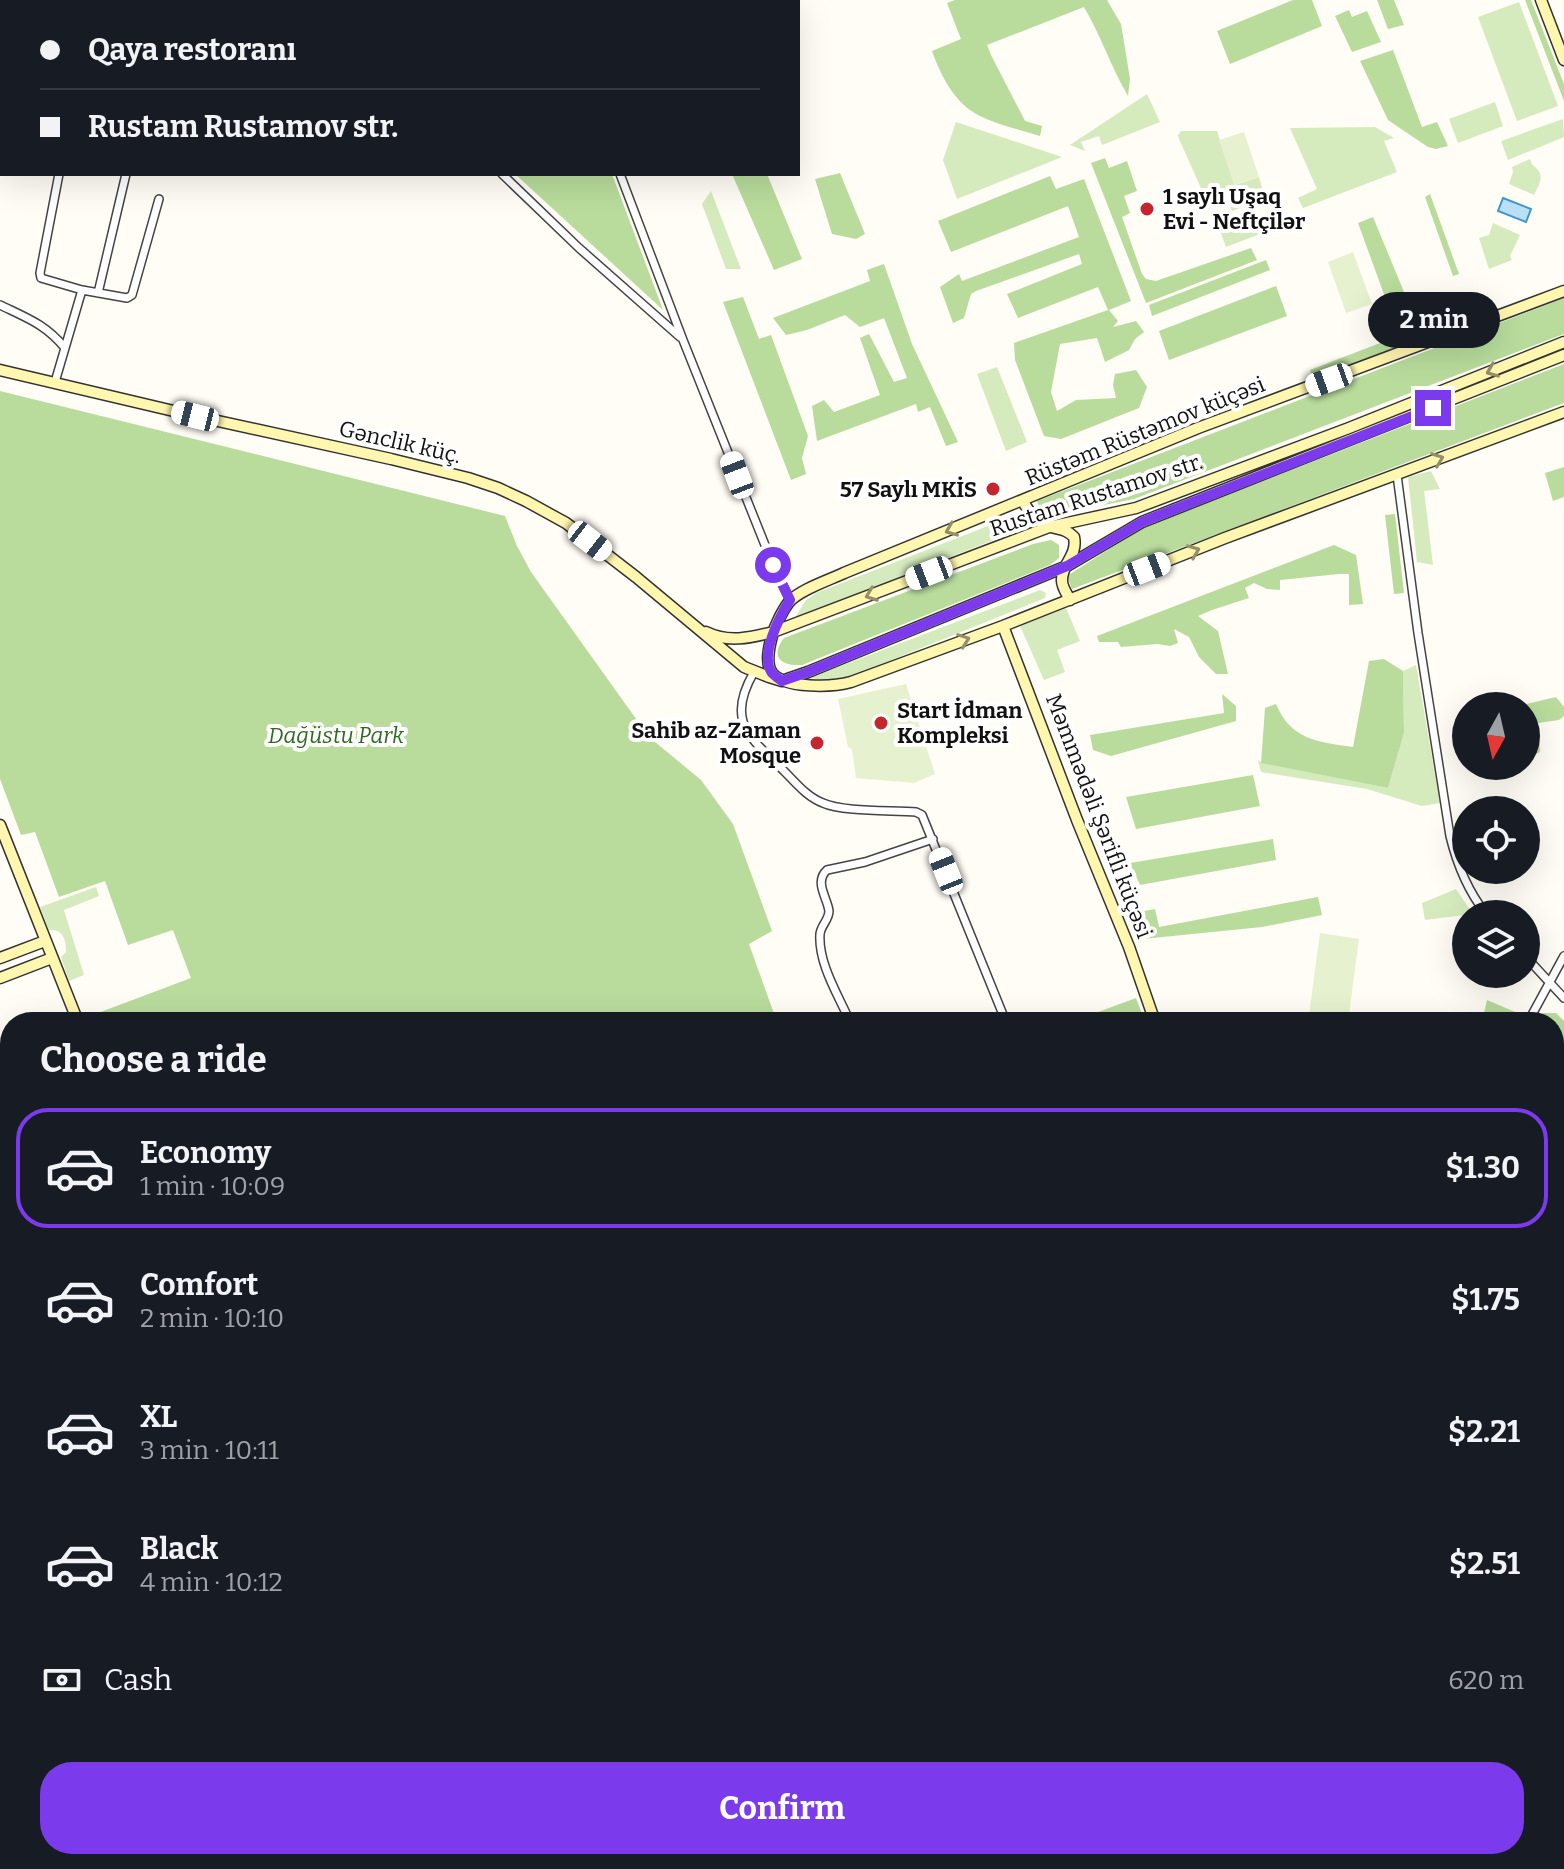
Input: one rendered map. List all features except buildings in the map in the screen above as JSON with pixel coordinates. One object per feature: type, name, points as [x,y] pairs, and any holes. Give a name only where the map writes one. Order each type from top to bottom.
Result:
[{"type":"main road","points":[[1541,0],[1564,60]]},
{"type":"main road","name":"Rüstəm Rüstəmov küçəsi","points":[[790,600],[844,573],[1198,428],[1564,291]]},
{"type":"main road","name":"Rustam Rustamov str.","points":[[697,627],[712,635],[736,639],[773,632],[1049,527],[1136,508],[1349,428],[1564,342]]},
{"type":"main road","name":"Rustam Rustamov str.","points":[[782,681],[1067,566],[1142,522],[1564,355]]},
{"type":"main road","name":"Gənclik küç.","points":[[0,370],[391,459],[498,488],[566,523],[749,669]]},
{"type":"main road","points":[[749,669],[782,681],[840,685],[1564,412]]},
{"type":"main road","points":[[1023,501],[1031,515],[1049,527],[1068,531],[1074,537],[1075,551],[1062,582],[1070,600]]},
{"type":"main road","points":[[782,681],[770,669],[768,653],[773,632],[790,600]]},
{"type":"main road","name":"Məmmədəli Şərifli küçəsi","points":[[1003,626],[1152,1012]]},
{"type":"main road","points":[[0,825],[74,1012]]},
{"type":"main road","points":[[0,958],[45,941]]},
{"type":"main road","points":[[0,978],[52,958]]},
{"type":"street","points":[[59,176],[41,278],[82,290],[127,298],[132,295],[159,199]]},
{"type":"street","points":[[98,293],[126,176]]},
{"type":"street","points":[[504,176],[579,248],[683,340]]},
{"type":"street","points":[[621,176],[683,340],[773,565],[790,600]]},
{"type":"street","points":[[55,382],[82,290]]},
{"type":"street","points":[[0,305],[39,324],[65,348]]},
{"type":"street","points":[[1397,475],[1450,836],[1458,865],[1476,900]]},
{"type":"street","points":[[749,669],[740,702],[743,724],[750,737],[807,794],[823,804],[838,808],[916,812],[922,815],[1002,1012]]},
{"type":"street","points":[[846,1012],[823,957],[820,935],[829,911],[820,881],[822,875],[827,870],[865,862],[933,839]]},
{"type":"street","points":[[1534,1012],[1564,956]]},
{"type":"street","points":[[1540,972],[1564,998]]},
{"type":"green space","points":[[955,0],[1107,0],[1121,24],[1130,79],[1128,96],[1084,7],[987,45],[1025,121],[1042,126],[1040,136],[980,116],[963,104],[950,88],[932,51],[961,39],[947,3]]},
{"type":"green space","points":[[1293,0],[1312,0],[1322,26],[1230,64],[1217,31]]},
{"type":"green space","points":[[1377,0],[1394,0],[1404,25],[1388,29]]},
{"type":"green space","points":[[1525,0],[1531,0],[1564,84],[1564,101]]},
{"type":"green space","points":[[1519,2],[1558,106],[1517,121],[1478,17]]},
{"type":"green space","points":[[1349,10],[1352,17],[1367,11],[1381,42],[1352,52],[1335,16]]},
{"type":"green space","points":[[1393,50],[1422,127],[1437,122],[1448,146],[1428,147],[1388,120],[1360,61]]},
{"type":"green space","points":[[1147,94],[1160,122],[1102,145],[1099,136],[1081,142],[1085,151],[1070,145]]},
{"type":"green space","points":[[1495,102],[1503,126],[1458,143],[1449,119]]},
{"type":"green space","points":[[1563,119],[1564,137],[1508,160],[1501,141]]},
{"type":"green space","points":[[956,122],[1062,157],[957,199],[943,160]]},
{"type":"green space","points":[[1375,127],[1394,138],[1384,141],[1397,172],[1303,208],[1298,198],[1317,189],[1290,128]]},
{"type":"green space","points":[[1181,131],[1217,131],[1235,185],[1259,177],[1265,198],[1232,211],[1224,190],[1205,197],[1179,139]]},
{"type":"green space","points":[[1244,132],[1259,177],[1234,185],[1219,140]]},
{"type":"green space","points":[[1105,158],[1109,168],[1127,161],[1137,191],[1124,196],[1130,213],[1122,217],[1146,279],[1156,281],[1251,248],[1257,260],[1146,303],[1091,163]]},
{"type":"green space","points":[[1530,159],[1540,175],[1534,195],[1509,184],[1512,167]]},
{"type":"green space","points":[[840,173],[865,234],[856,239],[832,234],[815,179]]},
{"type":"green space","points":[[517,176],[613,176],[663,310]]},
{"type":"green space","points":[[733,176],[768,176],[802,259],[774,270]]},
{"type":"green space","points":[[1050,176],[1056,189],[1084,179],[1131,301],[1109,310],[1118,321],[1113,327],[1136,321],[1144,332],[1135,339],[1129,350],[1105,362],[1097,338],[1060,344],[1051,392],[1057,411],[1076,400],[1116,398],[1113,385],[1115,374],[1136,370],[1147,387],[1139,408],[1061,439],[1044,436],[1015,360],[1014,343],[1108,310],[1098,287],[1018,318],[1007,294],[1082,264],[1079,254],[976,291],[971,294],[964,318],[953,323],[940,287],[959,274],[962,281],[1079,237],[1068,206],[951,252],[938,221]]},
{"type":"green space","points":[[711,191],[741,269],[726,269],[702,204]]},
{"type":"green space","points":[[1430,194],[1459,274],[1453,276],[1425,197]]},
{"type":"green space","points":[[1373,217],[1404,292],[1385,297],[1358,223]]},
{"type":"green space","points":[[1235,218],[1239,228],[1261,220],[1265,232],[1226,247],[1218,225]]},
{"type":"green space","points":[[1493,223],[1520,235],[1510,256],[1512,260],[1489,269],[1479,238],[1489,235]]},
{"type":"green space","points":[[1353,252],[1372,304],[1346,313],[1328,262]]},
{"type":"green space","points":[[1266,260],[1270,270],[1152,316],[1149,305]]},
{"type":"green space","points":[[884,264],[912,344],[958,442],[946,446],[930,407],[918,412],[916,404],[817,441],[812,406],[824,400],[834,412],[880,395],[860,338],[869,334],[894,382],[907,378],[884,318],[860,327],[845,315],[786,335],[773,318],[870,281],[867,270]]},
{"type":"green space","points":[[1276,286],[1287,316],[1169,360],[1159,331]]},
{"type":"green space","points":[[743,297],[759,339],[771,335],[808,436],[802,458],[806,474],[791,480],[723,302]]},
{"type":"green space","points":[[1564,298],[1564,334],[1134,499],[1043,517],[1037,501]]},
{"type":"green space","points":[[1432,323],[1436,335],[1314,380],[1310,370]]},
{"type":"green space","points":[[1564,364],[1564,403],[1072,589],[1067,576],[1142,528]]},
{"type":"green space","points":[[997,367],[1027,442],[1006,451],[977,374]]},
{"type":"green space","name":"Dağüstu Park","points":[[0,391],[505,516],[531,572],[649,737],[701,780],[733,824],[772,931],[749,944],[773,1012],[101,1012],[191,978],[173,930],[128,945],[105,881],[59,897],[35,832],[21,835],[0,779]]},
{"type":"green space","points":[[1564,467],[1564,497],[1553,501],[1545,473]]},
{"type":"green space","points":[[1431,471],[1440,489],[1424,491],[1433,565],[1417,562],[1408,477]]},
{"type":"green space","points":[[1395,514],[1404,593],[1394,594],[1385,515]]},
{"type":"green space","points":[[1011,517],[1020,524],[1014,532],[795,618],[805,601],[816,593]]},
{"type":"green space","points":[[1051,540],[1059,545],[1059,558],[1050,565],[802,665],[789,664],[778,656],[784,638],[1033,544]]},
{"type":"green space","points":[[1334,545],[1356,555],[1363,604],[1349,605],[1349,574],[1339,574],[1280,580],[1280,590],[1267,589],[1254,583],[1245,588],[1249,598],[1198,616],[1218,631],[1228,674],[1216,674],[1199,657],[1189,637],[1174,629],[1178,643],[1170,646],[1121,647],[1118,642],[1099,642],[1097,636]]},
{"type":"green space","points":[[1040,590],[1046,593],[1045,598],[837,682],[809,678]]},
{"type":"green space","points":[[1066,608],[1080,641],[1057,650],[1065,672],[1044,680],[1020,626]]},
{"type":"green space","points":[[1384,659],[1403,671],[1404,733],[1388,788],[1261,763],[1265,708],[1276,704],[1289,725],[1298,732],[1317,741],[1353,747],[1369,661]]},
{"type":"green space","points":[[1416,665],[1440,803],[1422,806],[1367,789],[1261,772],[1258,760],[1388,788],[1404,733],[1403,671]]},
{"type":"green space","name":"Start İdman Kompleksi","points":[[906,684],[935,774],[914,783],[856,778],[852,749],[848,747],[838,699]]},
{"type":"green space","points":[[1222,694],[1236,706],[1236,721],[1111,756],[1093,750],[1090,735],[1224,713]]},
{"type":"green space","points":[[1556,697],[1564,707],[1564,716],[1559,720],[1540,723],[1540,701]]},
{"type":"green space","points":[[1253,775],[1260,806],[1136,829],[1126,797]]},
{"type":"green space","points":[[1273,839],[1276,860],[1140,885],[1130,863]]},
{"type":"green space","points":[[96,887],[99,896],[64,910],[84,975],[69,981],[61,957],[66,952],[64,939],[58,931],[49,930],[40,907]]},
{"type":"green space","points":[[1456,889],[1463,900],[1452,900],[1452,917],[1425,920],[1422,903]]},
{"type":"green space","points":[[1318,897],[1322,915],[1262,927],[1143,939],[1139,912],[1155,909],[1159,927]]},
{"type":"green space","points":[[1320,933],[1359,939],[1349,1012],[1309,1012]]},
{"type":"green space","points":[[1136,998],[1141,1012],[1098,1012]]},
{"type":"green space","points":[[1487,1000],[1515,1012],[1484,1012]]},
{"type":"water","points":[[1503,198],[1531,209],[1526,222],[1498,211]]},
{"type":"place","name":"1 saylı Uşaq Evi - Neftçilər","points":[[1147,209]]},
{"type":"place","name":"57 Saylı MKİS","points":[[993,489]]},
{"type":"place","name":"Start İdman Kompleksi","points":[[881,723]]},
{"type":"place","name":"Sahib az-Zaman Mosque","points":[[817,743]]},
{"type":"route","points":[[773,565],[790,600],[773,632],[768,653],[770,669],[782,681],[1067,566],[1142,522],[1433,408]]}]
